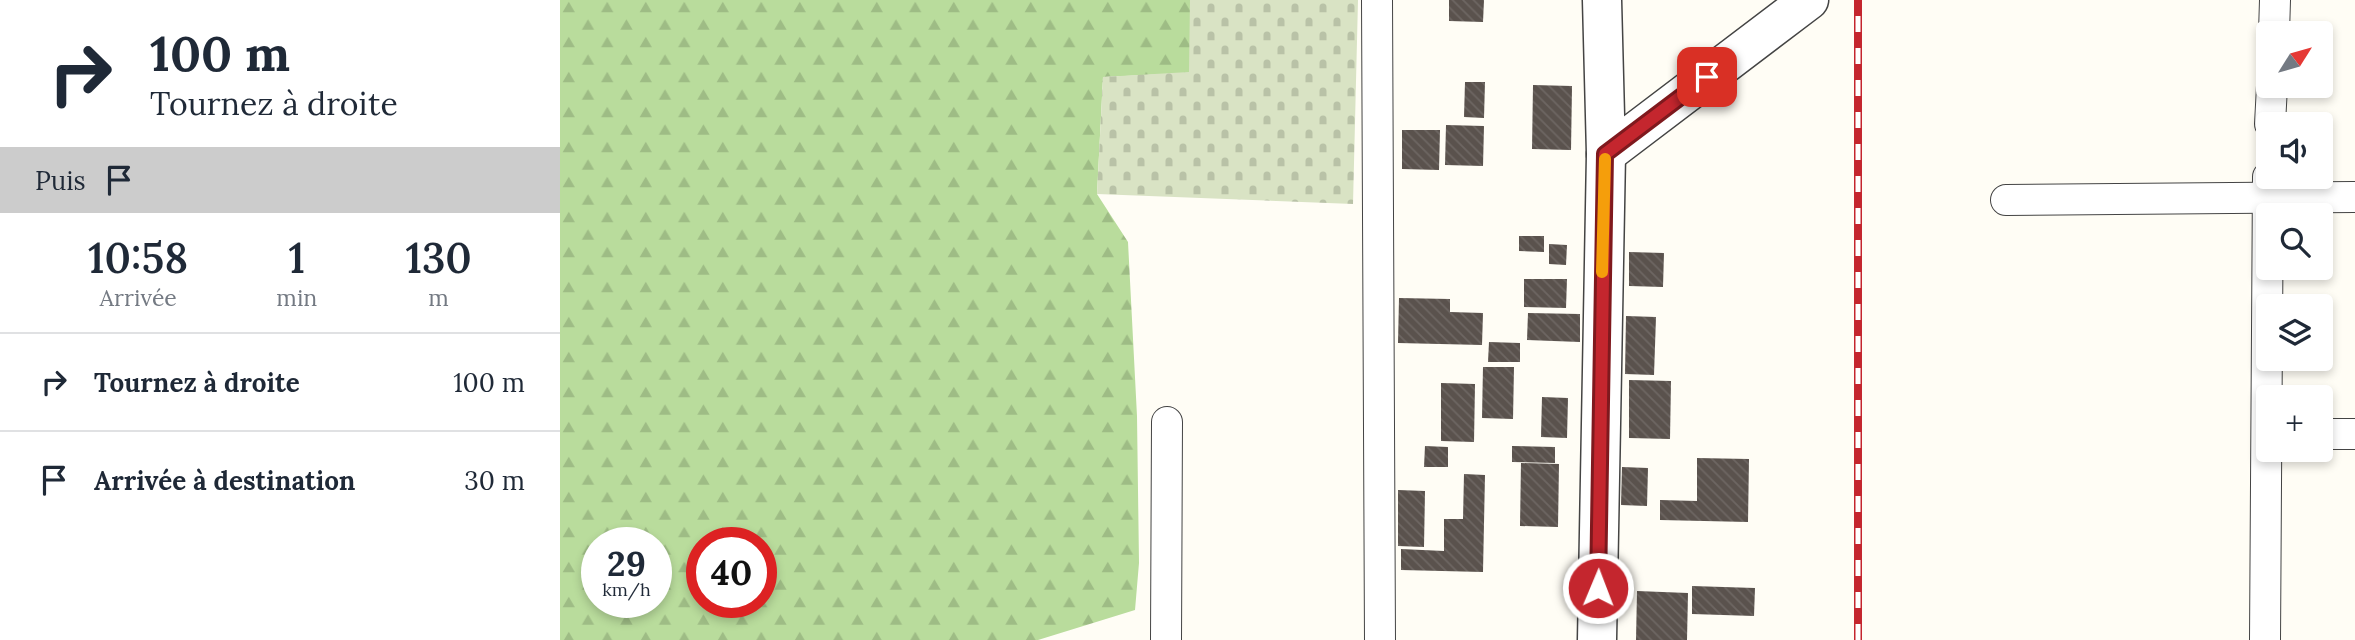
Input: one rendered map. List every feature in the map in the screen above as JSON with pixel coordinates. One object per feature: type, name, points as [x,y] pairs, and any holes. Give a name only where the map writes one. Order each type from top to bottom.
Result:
[{"type":"street","points":[[1377,0],[1380,640]]},
{"type":"street","points":[[1597,640],[1605,154],[1602,0]]},
{"type":"street","points":[[1605,154],[1809,0]]},
{"type":"street","points":[[2274,21],[2275,0]]},
{"type":"street","points":[[2006,200],[2256,189]]},
{"type":"street","points":[[2267,385],[2268,189]]},
{"type":"street","points":[[2278,189],[2355,197]]},
{"type":"street","points":[[1166,640],[1167,422]]},
{"type":"street","points":[[2333,434],[2355,433]]},
{"type":"street","points":[[2265,640],[2267,462]]},
{"type":"green space","points":[[560,0],[1190,0],[1190,73],[1103,77],[1097,194],[1128,242],[1137,416],[1139,563],[1135,610],[1038,640],[560,640]]},
{"type":"green space","points":[[1190,0],[1358,0],[1353,204],[1097,194],[1103,77],[1189,72]]},
{"type":"building","points":[[1449,0],[1484,0],[1483,22],[1449,21]]},
{"type":"building","points":[[1465,82],[1485,82],[1484,118],[1464,117]]},
{"type":"building","points":[[1533,85],[1572,86],[1571,150],[1532,149]]},
{"type":"building","points":[[1446,125],[1484,126],[1483,166],[1445,165]]},
{"type":"building","points":[[1402,130],[1440,130],[1439,170],[1402,169]]},
{"type":"building","points":[[1519,236],[1544,236],[1544,252],[1519,251]]},
{"type":"building","points":[[1549,244],[1567,245],[1566,265],[1549,264]]},
{"type":"building","points":[[1629,252],[1664,253],[1663,287],[1629,286]]},
{"type":"building","points":[[1524,279],[1567,279],[1566,308],[1524,307]]},
{"type":"building","points":[[1399,298],[1450,299],[1450,312],[1483,313],[1482,345],[1398,343]]},
{"type":"building","points":[[1528,313],[1580,314],[1580,342],[1527,340]]},
{"type":"building","points":[[1626,316],[1656,317],[1654,375],[1625,374]]},
{"type":"building","points":[[1489,342],[1520,343],[1520,362],[1488,362]]},
{"type":"building","points":[[1483,367],[1514,367],[1513,419],[1482,418]]},
{"type":"building","points":[[1629,380],[1671,381],[1670,439],[1629,438]]},
{"type":"building","points":[[1441,383],[1475,384],[1474,442],[1441,441]]},
{"type":"building","points":[[1542,397],[1568,398],[1567,438],[1541,437]]},
{"type":"building","points":[[1425,446],[1448,447],[1448,467],[1424,467]]},
{"type":"building","points":[[1512,446],[1555,447],[1555,463],[1512,462]]},
{"type":"building","points":[[1697,458],[1749,459],[1748,522],[1660,520],[1660,500],[1697,501]]},
{"type":"building","points":[[1521,463],[1559,464],[1558,527],[1520,526]]},
{"type":"building","points":[[1622,467],[1648,468],[1647,506],[1621,505]]},
{"type":"building","points":[[1464,474],[1485,475],[1483,572],[1401,570],[1401,549],[1444,551],[1444,519],[1463,519]]},
{"type":"building","points":[[1398,490],[1425,491],[1424,547],[1398,546]]},
{"type":"building","points":[[1692,586],[1755,588],[1754,616],[1692,614]]},
{"type":"building","points":[[1637,591],[1688,593],[1687,640],[1636,640]]},
{"type":"railway","points":[[1858,0],[1858,640]]},
{"type":"slow traffic","points":[[1602,272],[1605,159]]},
{"type":"route","points":[[1598,588],[1605,154],[1707,77]]}]
